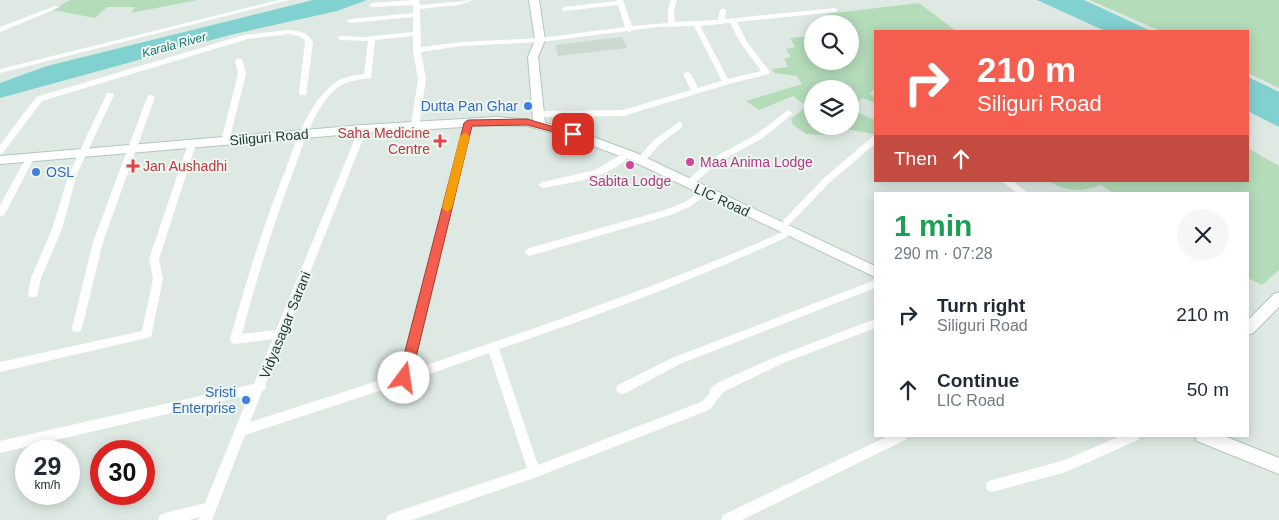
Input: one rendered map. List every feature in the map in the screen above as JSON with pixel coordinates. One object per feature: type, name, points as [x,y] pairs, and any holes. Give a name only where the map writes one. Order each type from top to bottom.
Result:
[{"type":"main road","points":[[534,0],[540,40],[533,57],[538,119]]},
{"type":"main road","name":"Siliguri Road","points":[[0,160],[363,129],[538,119]]},
{"type":"main road","name":"LIC Road","points":[[538,119],[641,160],[704,192],[874,272]]},
{"type":"main road","points":[[1249,327],[1279,298]]},
{"type":"main road","points":[[1206,437],[1279,466]]},
{"type":"street","points":[[0,71],[287,0]]},
{"type":"street","points":[[372,5],[459,4],[471,0]]},
{"type":"street","points":[[564,9],[629,0]]},
{"type":"street","points":[[621,1],[630,30]]},
{"type":"street","points":[[672,24],[674,2],[682,5]]},
{"type":"street","points":[[350,21],[415,6]]},
{"type":"street","points":[[415,6],[417,50],[422,79],[415,126]]},
{"type":"street","points":[[0,30],[57,7]]},
{"type":"street","points":[[721,21],[723,10]]},
{"type":"street","points":[[417,50],[462,44],[540,40],[672,24],[696,24],[835,10]]},
{"type":"street","points":[[538,119],[617,114],[726,82],[768,76],[744,42],[732,20]]},
{"type":"street","points":[[696,24],[726,82]]},
{"type":"street","points":[[0,152],[40,99],[247,37],[288,32],[298,33],[307,38],[309,42],[303,93]]},
{"type":"street","points":[[341,38],[372,38],[416,34]]},
{"type":"street","points":[[280,334],[235,339],[266,230],[304,134],[316,111],[332,89],[346,80],[368,76],[372,38]]},
{"type":"street","points":[[225,141],[242,74],[239,61]]},
{"type":"street","points":[[687,74],[696,92]]},
{"type":"street","points":[[33,294],[42,262],[57,229],[63,201],[110,95]]},
{"type":"street","points":[[77,328],[86,283],[98,242],[134,150],[151,96]]},
{"type":"street","points":[[688,184],[716,160],[760,136],[788,113]]},
{"type":"street","points":[[404,378],[468,123]]},
{"type":"street","points":[[641,160],[656,142],[679,125]]},
{"type":"street","name":"Vidyasagar Sarani","points":[[207,514],[260,388],[363,129]]},
{"type":"street","points":[[241,431],[404,378],[723,264],[786,230],[827,180],[874,140]]},
{"type":"street","points":[[0,367],[147,334],[158,280],[154,259],[192,144]]},
{"type":"street","points":[[543,185],[602,171],[614,165],[626,154]]},
{"type":"street","points":[[0,214],[30,158]]},
{"type":"street","points":[[1007,182],[1022,192]]},
{"type":"street","points":[[529,252],[668,213],[688,204],[704,192]]},
{"type":"street","points":[[622,389],[676,361],[874,284]]},
{"type":"street","points":[[393,520],[534,472],[705,406],[712,399],[715,392],[723,386],[777,360],[874,323]]},
{"type":"street","points":[[493,347],[534,472]]},
{"type":"street","points":[[0,447],[260,388]]},
{"type":"street","points":[[728,520],[899,437]]},
{"type":"street","points":[[992,486],[1066,466],[1120,444],[1132,437]]},
{"type":"street","points":[[165,520],[207,514]]},
{"type":"shaded area","points":[[622,37],[627,48],[558,56],[555,45]]},
{"type":"green space","points":[[70,0],[197,0],[131,13],[135,7],[107,7],[95,18],[53,10]]},
{"type":"green space","points":[[1090,0],[1279,0],[1279,88],[1249,73],[1249,30],[1158,30]]},
{"type":"green space","points":[[919,3],[955,30],[874,30],[874,90],[869,94],[874,96],[874,103],[862,98],[859,102],[859,80],[804,80],[804,104],[793,96],[759,110],[746,101],[802,84],[797,76],[775,73],[772,69],[788,67],[784,59],[791,57],[786,49],[795,47],[790,38],[804,37],[804,70],[859,70],[859,15],[827,14]]},
{"type":"green space","points":[[804,108],[804,133],[793,125],[791,119]]},
{"type":"green space","points":[[859,113],[874,120],[874,134],[859,131]]},
{"type":"green space","points":[[1249,149],[1279,166],[1279,270],[1262,285],[1249,278],[1249,192],[1112,192],[1101,185],[1079,190],[1061,187],[1049,182],[1249,182]]},
{"type":"water","name":"Karala River","points":[[313,0],[367,0],[337,11],[230,35],[0,98],[0,83],[47,66]]},
{"type":"water","points":[[1037,0],[1084,0],[1149,30],[1103,30]]},
{"type":"water","points":[[1249,77],[1279,92],[1279,127],[1249,112]]},
{"type":"slow traffic","points":[[447,208],[465,136]]},
{"type":"place","name":"Dutta Pan Ghar","points":[[528,106]]},
{"type":"place","name":"Saha Medicine Centre","points":[[440,141]]},
{"type":"place","name":"Maa Anima Lodge","points":[[690,162]]},
{"type":"place","name":"Sabita Lodge","points":[[630,165]]},
{"type":"place","name":"Jan Aushadhi","points":[[133,166]]},
{"type":"place","name":"OSL","points":[[36,172]]},
{"type":"place","name":"Sristi Enterprise","points":[[246,400]]},
{"type":"route","points":[[404,378],[468,123],[496,121],[527,122],[573,134]]}]
